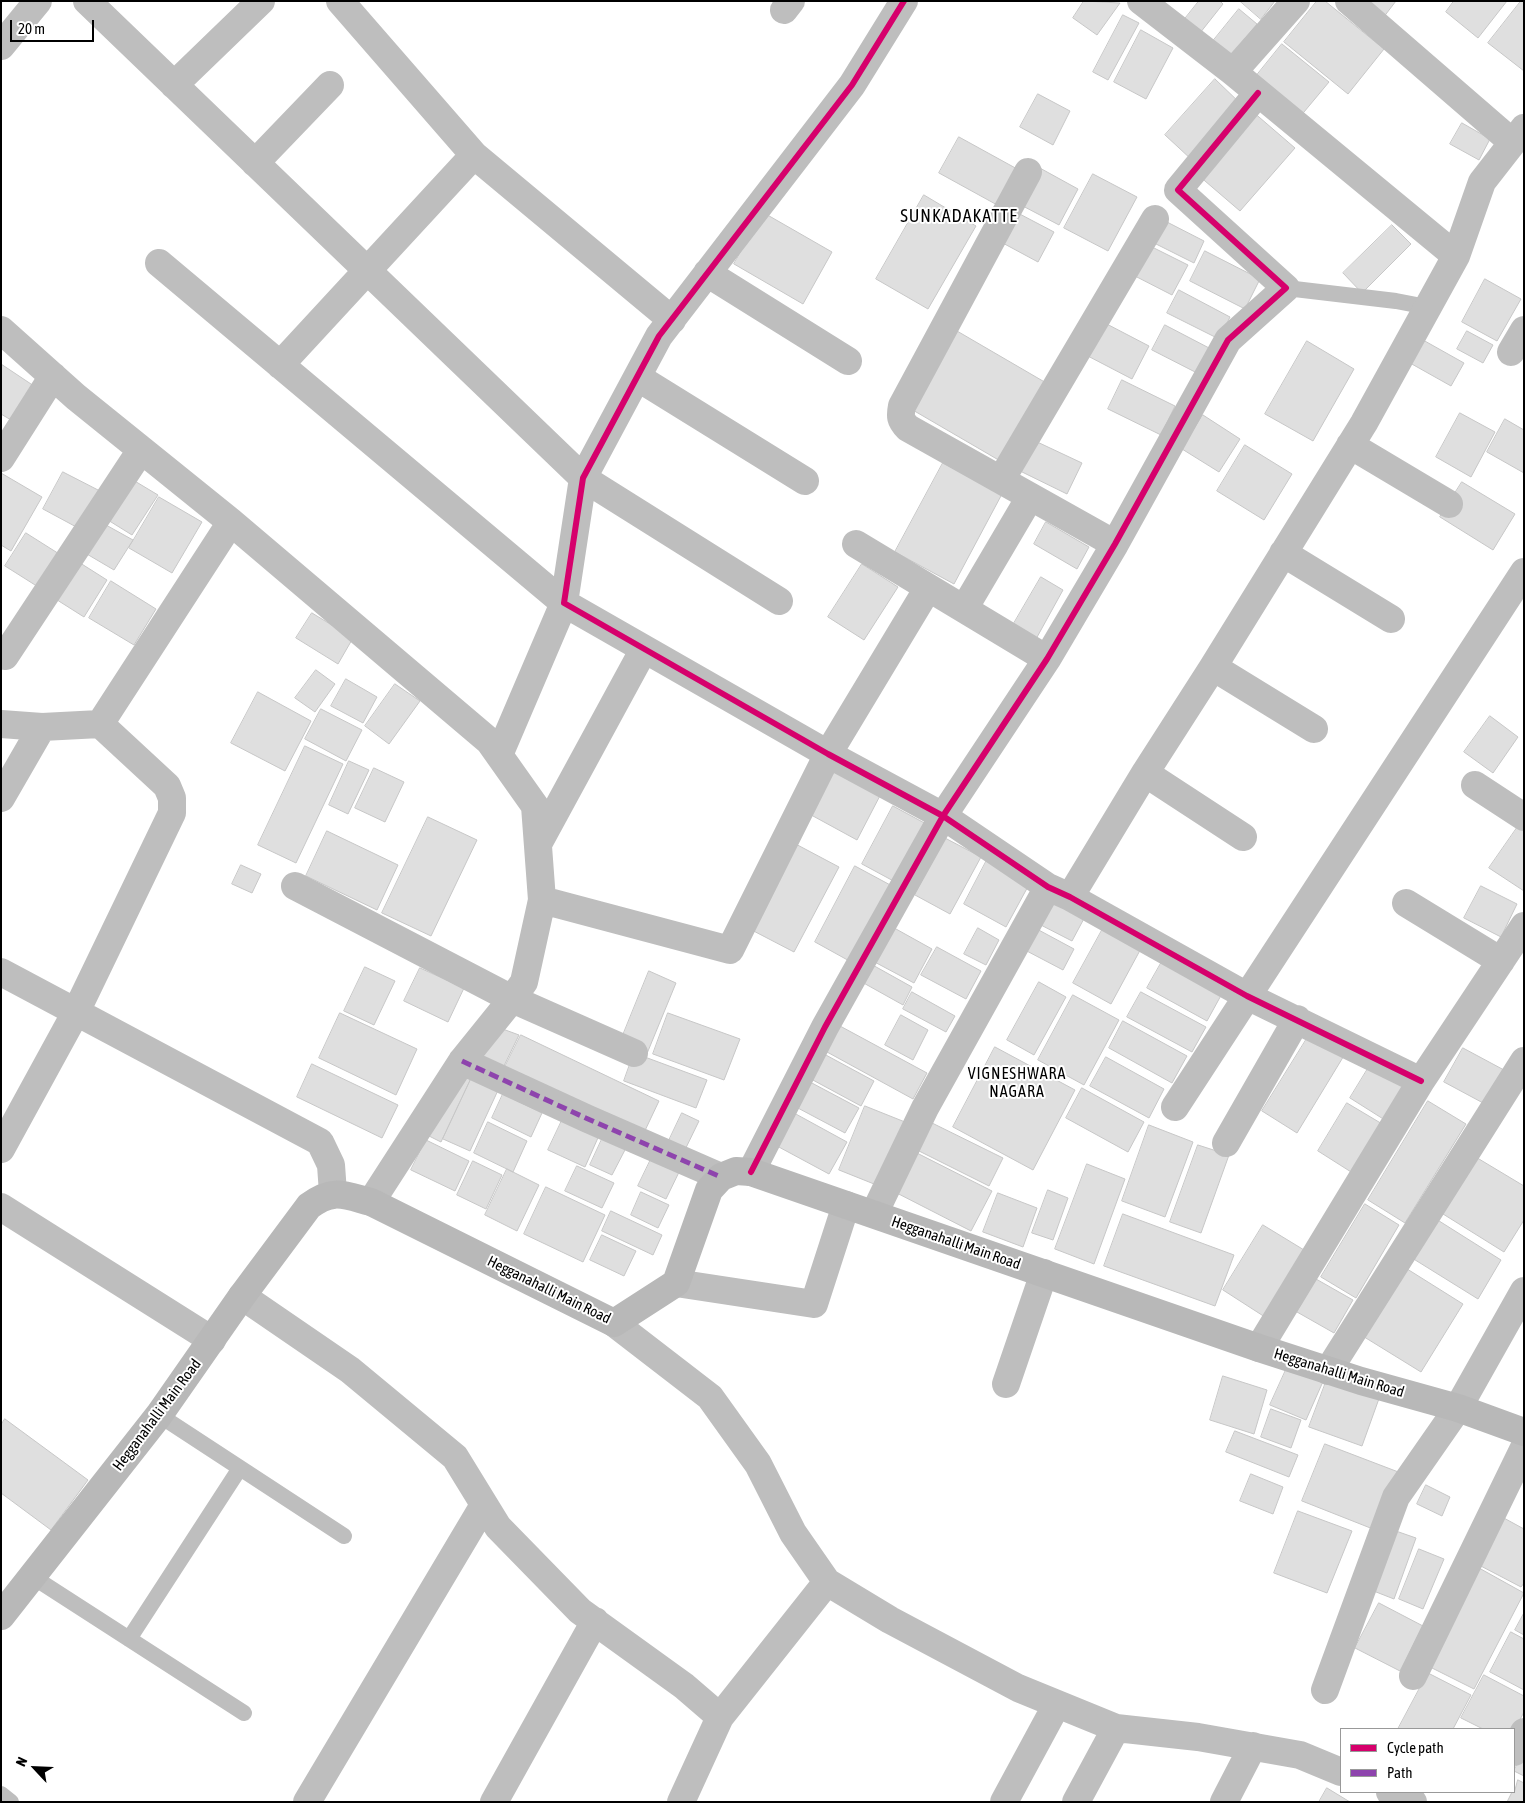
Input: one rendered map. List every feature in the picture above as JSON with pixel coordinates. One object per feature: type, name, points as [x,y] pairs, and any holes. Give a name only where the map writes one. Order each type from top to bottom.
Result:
[{"type":"main road","name":"Hegganahalli Main Road","points":[[721,1177],[736,1171],[750,1172],[1259,1348],[1328,1371],[1458,1408],[1524,1432]]},
{"type":"main road","points":[[676,1283],[709,1190],[721,1177]]},
{"type":"main road","name":"Hegganahalli Main Road","points":[[1,1616],[159,1415],[242,1296],[309,1206],[319,1199],[333,1193],[372,1202],[614,1323],[676,1283]]},
{"type":"street","points":[[1,46],[38,1]]},
{"type":"street","points":[[86,1],[583,478],[779,600]]},
{"type":"street","points":[[174,85],[261,1]]},
{"type":"street","points":[[340,1],[474,155],[672,320]]},
{"type":"street","points":[[499,755],[564,603],[583,478],[659,336],[852,85],[904,1]]},
{"type":"street","points":[[1142,1],[1233,72],[1456,256]]},
{"type":"street","points":[[1233,72],[1296,1]]},
{"type":"street","points":[[874,1214],[925,1108],[1059,892],[1145,774],[1350,445],[1456,256],[1482,182],[1518,135],[1349,1]]},
{"type":"street","points":[[255,164],[330,85]]},
{"type":"street","points":[[750,1172],[825,1027],[943,816],[1047,659],[1115,544],[1228,340],[1286,288],[1178,190],[1258,93]]},
{"type":"street","points":[[280,365],[474,155]]},
{"type":"street","points":[[1028,172],[902,406],[900,415],[902,422],[908,428],[1115,544]]},
{"type":"street","points":[[1001,480],[1155,219]]},
{"type":"street","points":[[159,263],[564,603],[828,754],[943,816],[1059,892],[1247,996],[1421,1080]]},
{"type":"street","points":[[708,273],[848,361]]},
{"type":"street","points":[[1,330],[76,397],[231,522],[490,741],[535,806],[542,900],[524,982],[462,1061],[372,1202]]},
{"type":"street","points":[[1,458],[53,376]]},
{"type":"street","points":[[637,377],[805,480]]},
{"type":"street","points":[[1350,445],[1449,504]]},
{"type":"street","points":[[4,656],[141,450]]},
{"type":"street","points":[[964,609],[1030,497]]},
{"type":"street","points":[[100,724],[231,522]]},
{"type":"street","points":[[856,544],[1047,659]]},
{"type":"street","points":[[1283,553],[1391,619]]},
{"type":"street","points":[[1175,1107],[1524,572]]},
{"type":"street","points":[[542,900],[730,950],[828,754],[928,588]]},
{"type":"street","points":[[538,844],[644,649]]},
{"type":"street","points":[[1213,667],[1314,729]]},
{"type":"street","points":[[1,724],[42,727],[100,724],[167,786],[172,798],[172,813],[76,1012],[1,1149]]},
{"type":"street","points":[[1,798],[42,727]]},
{"type":"street","points":[[1145,774],[1243,837]]},
{"type":"street","points":[[1475,785],[1524,817]]},
{"type":"street","points":[[295,886],[512,999],[634,1053]]},
{"type":"street","points":[[1406,903],[1500,961]]},
{"type":"street","points":[[1259,1348],[1421,1080],[1524,926]]},
{"type":"street","points":[[1,972],[320,1142],[331,1165],[333,1193]]},
{"type":"street","points":[[1226,1143],[1297,1019]]},
{"type":"street","points":[[462,1061],[721,1177]]},
{"type":"street","points":[[1328,1371],[1524,1061]]},
{"type":"street","points":[[676,1283],[814,1304],[846,1205]]},
{"type":"street","points":[[1,1207],[212,1340]]},
{"type":"street","points":[[1006,1384],[1044,1273]]},
{"type":"street","points":[[1325,1690],[1396,1497],[1458,1408],[1524,1291]]},
{"type":"street","points":[[242,1296],[350,1370],[455,1457],[498,1528],[580,1611],[684,1686],[720,1717]]},
{"type":"street","points":[[614,1323],[710,1397],[758,1464],[793,1532],[827,1582],[890,1620],[1018,1688],[1116,1728],[1198,1737],[1300,1755],[1340,1772]]},
{"type":"street","points":[[1413,1676],[1524,1448]]},
{"type":"street","points":[[307,1802],[484,1505]]},
{"type":"street","points":[[681,1802],[720,1717],[827,1582]]},
{"type":"street","points":[[494,1802],[595,1621]]},
{"type":"street","points":[[1004,1802],[1057,1704]]},
{"type":"street","points":[[1076,1802],[1116,1728]]},
{"type":"street","points":[[1515,1750],[1524,1732]]},
{"type":"street","points":[[1224,1802],[1253,1746]]},
{"type":"lane","points":[[1286,288],[1427,306]]},
{"type":"lane","points":[[159,1415],[344,1536]]},
{"type":"lane","points":[[129,1639],[240,1468]]},
{"type":"lane","points":[[33,1577],[244,1713]]},
{"type":"lane","points":[[1,1794],[11,1802]]},
{"type":"building","points":[[1084,1],[1120,3],[1097,35],[1073,18]]},
{"type":"building","points":[[1199,1],[1220,1],[1223,4],[1200,33],[1184,20]]},
{"type":"building","points":[[1240,1],[1275,1],[1261,19]]},
{"type":"building","points":[[1317,1],[1325,1],[1384,49],[1348,94],[1284,42]]},
{"type":"building","points":[[1366,1],[1396,1],[1383,18]]},
{"type":"building","points":[[1454,1],[1507,1],[1478,38],[1446,12]]},
{"type":"building","points":[[1521,1],[1524,1],[1524,71],[1488,43]]},
{"type":"building","points":[[1239,9],[1257,24],[1227,60],[1209,46]]},
{"type":"building","points":[[1123,15],[1139,23],[1108,80],[1093,72]]},
{"type":"building","points":[[1141,30],[1173,48],[1146,99],[1114,82]]},
{"type":"building","points":[[1282,44],[1329,82],[1299,118],[1253,80]]},
{"type":"building","points":[[1215,79],[1242,105],[1192,160],[1165,135]]},
{"type":"building","points":[[1038,94],[1070,111],[1053,145],[1020,127]]},
{"type":"building","points":[[1252,111],[1295,148],[1240,211],[1198,175]]},
{"type":"building","points":[[1462,123],[1490,139],[1479,160],[1450,144]]},
{"type":"building","points":[[959,137],[1019,170],[999,206],[939,173]]},
{"type":"building","points":[[1038,167],[1078,189],[1059,225],[1019,204]]},
{"type":"building","points":[[1093,174],[1137,197],[1108,251],[1064,228]]},
{"type":"building","points":[[924,195],[976,226],[928,309],[876,279]]},
{"type":"building","points":[[1014,211],[1054,232],[1038,262],[999,241]]},
{"type":"building","points":[[764,213],[832,252],[803,304],[734,264]]},
{"type":"building","points":[[1165,221],[1204,241],[1194,263],[1154,243]]},
{"type":"building","points":[[1392,225],[1411,244],[1362,293],[1343,273]]},
{"type":"building","points":[[1146,244],[1188,265],[1172,295],[1131,274]]},
{"type":"building","points":[[1205,251],[1260,279],[1245,309],[1190,281]]},
{"type":"building","points":[[1485,279],[1521,299],[1497,341],[1462,322]]},
{"type":"building","points":[[1179,290],[1230,317],[1219,339],[1167,313]]},
{"type":"building","points":[[1101,321],[1149,346],[1132,379],[1084,354]]},
{"type":"building","points":[[1165,325],[1211,349],[1199,374],[1152,350]]},
{"type":"building","points":[[957,331],[1048,384],[1002,462],[911,409]]},
{"type":"building","points":[[1467,331],[1493,345],[1483,363],[1457,349]]},
{"type":"building","points":[[1423,340],[1464,363],[1451,386],[1410,363]]},
{"type":"building","points":[[1307,341],[1354,369],[1313,441],[1265,414]]},
{"type":"building","points":[[1,364],[34,386],[11,420],[1,414]]},
{"type":"building","points":[[1122,380],[1175,406],[1161,435],[1108,409]]},
{"type":"building","points":[[1460,413],[1495,432],[1471,477],[1436,457]]},
{"type":"building","points":[[1203,415],[1240,439],[1219,472],[1182,449]]},
{"type":"building","points":[[1505,419],[1524,430],[1524,473],[1487,452]]},
{"type":"building","points":[[1033,440],[1082,463],[1067,494],[1018,470]]},
{"type":"building","points":[[1245,445],[1292,474],[1264,520],[1217,491]]},
{"type":"building","points":[[943,463],[1002,494],[954,584],[895,552]]},
{"type":"building","points":[[63,472],[100,491],[80,529],[43,509]]},
{"type":"building","points":[[1,473],[42,497],[11,551],[1,545]]},
{"type":"building","points":[[128,477],[158,495],[132,535],[103,517]]},
{"type":"building","points":[[1462,482],[1515,514],[1493,550],[1440,517]]},
{"type":"building","points":[[159,497],[202,522],[172,573],[129,548]]},
{"type":"building","points":[[97,520],[133,540],[114,570],[80,550]]},
{"type":"building","points":[[1046,522],[1089,547],[1077,569],[1034,544]]},
{"type":"building","points":[[26,533],[64,557],[43,590],[5,566]]},
{"type":"building","points":[[77,561],[107,580],[84,617],[54,598]]},
{"type":"building","points":[[862,564],[898,587],[864,640],[828,617]]},
{"type":"building","points":[[1041,577],[1063,590],[1036,639],[1013,625]]},
{"type":"building","points":[[111,581],[156,609],[134,645],[89,618]]},
{"type":"building","points":[[312,613],[353,638],[338,664],[296,638]]},
{"type":"building","points":[[316,670],[335,684],[315,712],[295,698]]},
{"type":"building","points":[[346,679],[377,697],[363,723],[331,706]]},
{"type":"building","points":[[395,684],[420,701],[389,744],[365,726]]},
{"type":"building","points":[[258,692],[311,721],[285,771],[231,743]]},
{"type":"building","points":[[321,709],[362,730],[346,761],[305,739]]},
{"type":"building","points":[[1490,716],[1518,737],[1493,773],[1464,752]]},
{"type":"building","points":[[305,746],[343,764],[296,863],[258,845]]},
{"type":"building","points":[[830,759],[884,788],[857,840],[802,810]]},
{"type":"building","points":[[349,761],[369,770],[348,814],[329,805]]},
{"type":"building","points":[[374,768],[404,782],[385,822],[355,808]]},
{"type":"building","points":[[893,806],[930,826],[899,884],[862,864]]},
{"type":"building","points":[[428,817],[477,840],[431,936],[382,913]]},
{"type":"building","points":[[1519,825],[1524,828],[1524,891],[1489,868]]},
{"type":"building","points":[[327,831],[398,865],[377,910],[306,876]]},
{"type":"building","points":[[945,838],[981,857],[950,914],[915,895]]},
{"type":"building","points":[[790,841],[839,867],[794,952],[744,926]]},
{"type":"building","points":[[988,858],[1031,881],[1006,927],[964,904]]},
{"type":"building","points":[[241,865],[261,874],[252,893],[232,884]]},
{"type":"building","points":[[855,866],[894,887],[853,963],[815,942]]},
{"type":"building","points":[[1481,886],[1517,904],[1501,937],[1464,918]]},
{"type":"building","points":[[1051,893],[1087,913],[1072,941],[1035,922]]},
{"type":"building","points":[[1106,923],[1144,943],[1111,1004],[1073,983]]},
{"type":"building","points":[[887,924],[932,949],[914,983],[869,959]]},
{"type":"building","points":[[978,928],[999,940],[986,965],[964,954]]},
{"type":"building","points":[[1035,928],[1074,949],[1063,970],[1023,949]]},
{"type":"building","points":[[937,947],[981,971],[966,999],[921,975]]},
{"type":"building","points":[[1164,958],[1224,990],[1207,1021],[1147,988]]},
{"type":"building","points":[[869,963],[912,987],[903,1005],[860,981]]},
{"type":"building","points":[[365,967],[395,981],[374,1025],[344,1011]]},
{"type":"building","points":[[420,968],[464,988],[448,1022],[404,1001]]},
{"type":"building","points":[[649,971],[676,983],[646,1056],[619,1045]]},
{"type":"building","points":[[1039,982],[1066,997],[1034,1055],[1007,1040]]},
{"type":"building","points":[[912,992],[955,1016],[946,1032],[903,1009]]},
{"type":"building","points":[[1141,992],[1206,1027],[1192,1052],[1127,1017]]},
{"type":"building","points":[[1073,995],[1119,1020],[1084,1085],[1038,1060]]},
{"type":"building","points":[[340,1013],[417,1049],[396,1095],[319,1058]]},
{"type":"building","points":[[668,1013],[740,1039],[724,1080],[653,1054]]},
{"type":"building","points":[[901,1015],[928,1030],[913,1060],[885,1045]]},
{"type":"building","points":[[1123,1021],[1187,1056],[1172,1083],[1109,1048]]},
{"type":"building","points":[[840,1026],[927,1073],[913,1099],[827,1052]]},
{"type":"building","points":[[500,1028],[519,1035],[500,1074],[471,1060]]},
{"type":"building","points":[[1311,1032],[1345,1054],[1297,1133],[1262,1111]]},
{"type":"building","points":[[521,1035],[659,1101],[641,1139],[502,1073]]},
{"type":"building","points":[[995,1047],[1075,1090],[1033,1170],[953,1127]]},
{"type":"building","points":[[1463,1048],[1504,1070],[1485,1104],[1444,1082]]},
{"type":"building","points":[[634,1053],[707,1080],[696,1108],[624,1081]]},
{"type":"building","points":[[824,1054],[874,1081],[861,1106],[811,1079]]},
{"type":"building","points":[[1106,1057],[1164,1089],[1149,1118],[1090,1086]]},
{"type":"building","points":[[1372,1062],[1410,1086],[1388,1122],[1350,1098]]},
{"type":"building","points":[[312,1064],[398,1105],[382,1138],[297,1097]]},
{"type":"building","points":[[457,1070],[472,1076],[441,1142],[427,1135]]},
{"type":"building","points":[[474,1073],[500,1086],[470,1151],[443,1139]]},
{"type":"building","points":[[810,1082],[859,1108],[845,1133],[796,1107]]},
{"type":"building","points":[[1082,1088],[1144,1122],[1128,1152],[1066,1118]]},
{"type":"building","points":[[503,1094],[542,1113],[531,1137],[492,1118]]},
{"type":"building","points":[[1428,1101],[1466,1124],[1405,1223],[1368,1200]]},
{"type":"building","points":[[1347,1103],[1389,1128],[1359,1177],[1318,1151]]},
{"type":"building","points":[[865,1106],[905,1122],[879,1186],[839,1170]]},
{"type":"building","points":[[682,1113],[699,1121],[681,1158],[664,1151]]},
{"type":"building","points":[[794,1113],[847,1142],[829,1174],[777,1146]]},
{"type":"building","points":[[565,1114],[601,1131],[585,1167],[548,1150]]},
{"type":"building","points":[[928,1121],[1003,1158],[989,1186],[915,1149]]},
{"type":"building","points":[[488,1122],[527,1141],[513,1172],[474,1153]]},
{"type":"building","points":[[1149,1125],[1193,1142],[1165,1217],[1122,1201]]},
{"type":"building","points":[[603,1137],[626,1148],[612,1175],[590,1165]]},
{"type":"building","points":[[426,1140],[469,1161],[455,1191],[411,1170]]},
{"type":"building","points":[[1198,1145],[1229,1155],[1201,1233],[1170,1222]]},
{"type":"building","points":[[907,1148],[992,1191],[971,1231],[887,1188]]},
{"type":"building","points":[[1469,1153],[1524,1186],[1524,1220],[1504,1252],[1435,1209]]},
{"type":"building","points":[[653,1155],[681,1168],[666,1199],[638,1186]]},
{"type":"building","points":[[473,1161],[502,1175],[486,1209],[457,1195]]},
{"type":"building","points":[[1087,1164],[1125,1179],[1094,1264],[1055,1249]]},
{"type":"building","points":[[577,1166],[614,1183],[602,1208],[565,1191]]},
{"type":"building","points":[[507,1169],[539,1185],[517,1231],[485,1215]]},
{"type":"building","points":[[546,1187],[605,1215],[583,1262],[524,1234]]},
{"type":"building","points":[[1048,1190],[1068,1198],[1053,1240],[1032,1233]]},
{"type":"building","points":[[641,1192],[669,1205],[658,1228],[631,1215]]},
{"type":"building","points":[[998,1193],[1037,1208],[1023,1247],[983,1232]]},
{"type":"building","points":[[1365,1204],[1399,1225],[1356,1298],[1321,1277]]},
{"type":"building","points":[[611,1211],[662,1235],[653,1255],[602,1231]]},
{"type":"building","points":[[1123,1214],[1234,1255],[1215,1306],[1104,1266]]},
{"type":"building","points":[[1436,1219],[1501,1260],[1478,1299],[1412,1258]]},
{"type":"building","points":[[1263,1225],[1309,1253],[1268,1319],[1223,1290]]},
{"type":"building","points":[[602,1235],[636,1251],[624,1276],[590,1260]]},
{"type":"building","points":[[1404,1267],[1463,1304],[1421,1372],[1361,1335]]},
{"type":"building","points":[[1316,1279],[1353,1300],[1334,1333],[1297,1312]]},
{"type":"building","points":[[1290,1361],[1325,1377],[1306,1420],[1270,1405]]},
{"type":"building","points":[[1329,1374],[1381,1393],[1362,1446],[1309,1427]]},
{"type":"building","points":[[1223,1376],[1267,1390],[1254,1434],[1210,1420]]},
{"type":"building","points":[[1271,1409],[1301,1420],[1291,1448],[1261,1437]]},
{"type":"building","points":[[5,1419],[88,1480],[51,1530],[1,1493],[1,1425]]},
{"type":"building","points":[[1235,1431],[1298,1455],[1289,1477],[1226,1452]]},
{"type":"building","points":[[1325,1444],[1401,1473],[1378,1531],[1302,1501]]},
{"type":"building","points":[[1251,1474],[1283,1487],[1273,1514],[1240,1501]]},
{"type":"building","points":[[1426,1485],[1450,1497],[1442,1516],[1417,1504]]},
{"type":"building","points":[[1298,1511],[1352,1531],[1327,1593],[1274,1573]]},
{"type":"building","points":[[1502,1517],[1524,1529],[1524,1583],[1521,1587],[1477,1564]]},
{"type":"building","points":[[1393,1530],[1416,1538],[1394,1599],[1371,1590]]},
{"type":"building","points":[[1419,1549],[1444,1559],[1423,1609],[1399,1599]]},
{"type":"building","points":[[1479,1568],[1524,1593],[1474,1689],[1428,1666]]},
{"type":"building","points":[[1379,1603],[1423,1626],[1400,1671],[1355,1648]]},
{"type":"building","points":[[1524,1613],[1524,1635],[1515,1630]]},
{"type":"building","points":[[1511,1632],[1524,1639],[1524,1690],[1490,1672]]},
{"type":"building","points":[[1428,1673],[1471,1695],[1454,1728],[1399,1728]]},
{"type":"building","points":[[1484,1675],[1524,1696],[1524,1712],[1515,1729],[1481,1728],[1461,1718]]},
{"type":"building","points":[[1524,1751],[1524,1776],[1515,1772]]},
{"type":"building","points":[[1518,1780],[1524,1783],[1524,1802],[1507,1802],[1512,1793],[1515,1793]]},
{"type":"building","points":[[1327,1788],[1350,1802],[1319,1802]]},
{"type":"marked path","points":[[462,1061],[721,1177]]},
{"type":"cycle path","points":[[904,1],[852,85],[659,336],[583,478],[564,603],[828,754],[943,816],[1048,887],[1070,897],[1247,996],[1421,1081]]},
{"type":"cycle path","points":[[751,1172],[825,1027],[943,816],[1047,659],[1115,544],[1228,340],[1286,288],[1178,190],[1258,93]]},
{"type":"district","name":"SUNKADAKATTE","points":[[959,216]]},
{"type":"district","name":"VIGNESHWARA NAGARA","points":[[1017,1083]]}]
